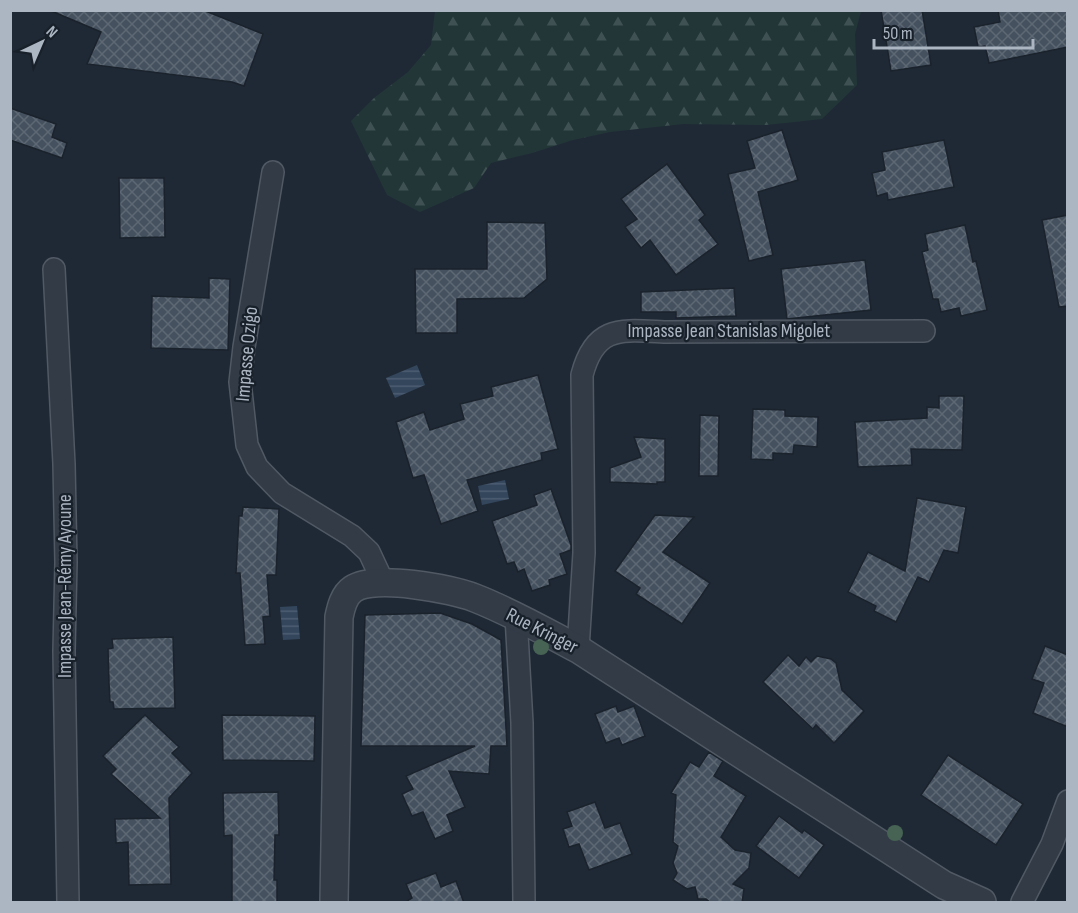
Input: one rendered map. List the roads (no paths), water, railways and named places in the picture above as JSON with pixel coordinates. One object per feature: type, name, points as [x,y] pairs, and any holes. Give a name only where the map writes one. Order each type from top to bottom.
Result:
[{"type":"street","name":"Impasse Ozigo","points":[[273,172],[240,382],[247,445],[258,467],[277,488],[352,536],[369,552],[383,582]]},
{"type":"street","name":"Impasse Jean-Rémy Ayoune","points":[[54,269],[64,464],[68,903]]},
{"type":"street","name":"Impasse Jean Stanislas Migolet","points":[[578,649],[584,553],[582,375],[590,352],[602,339],[608,334],[624,330],[664,332],[924,331]]},
{"type":"street","name":"Rue Kringer","points":[[334,903],[339,617],[343,603],[353,589],[362,585],[383,582],[418,586],[472,597],[516,616],[578,649],[944,885],[982,903]]},
{"type":"street","points":[[516,616],[522,723],[524,903]]},
{"type":"street","points":[[1022,903],[1052,844],[1068,801]]},
{"type":"water","points":[[417,365],[425,385],[395,398],[386,378]]},
{"type":"water","points":[[505,480],[509,499],[482,505],[478,486]]},
{"type":"water","points":[[297,606],[300,639],[283,640],[280,607]]}]
